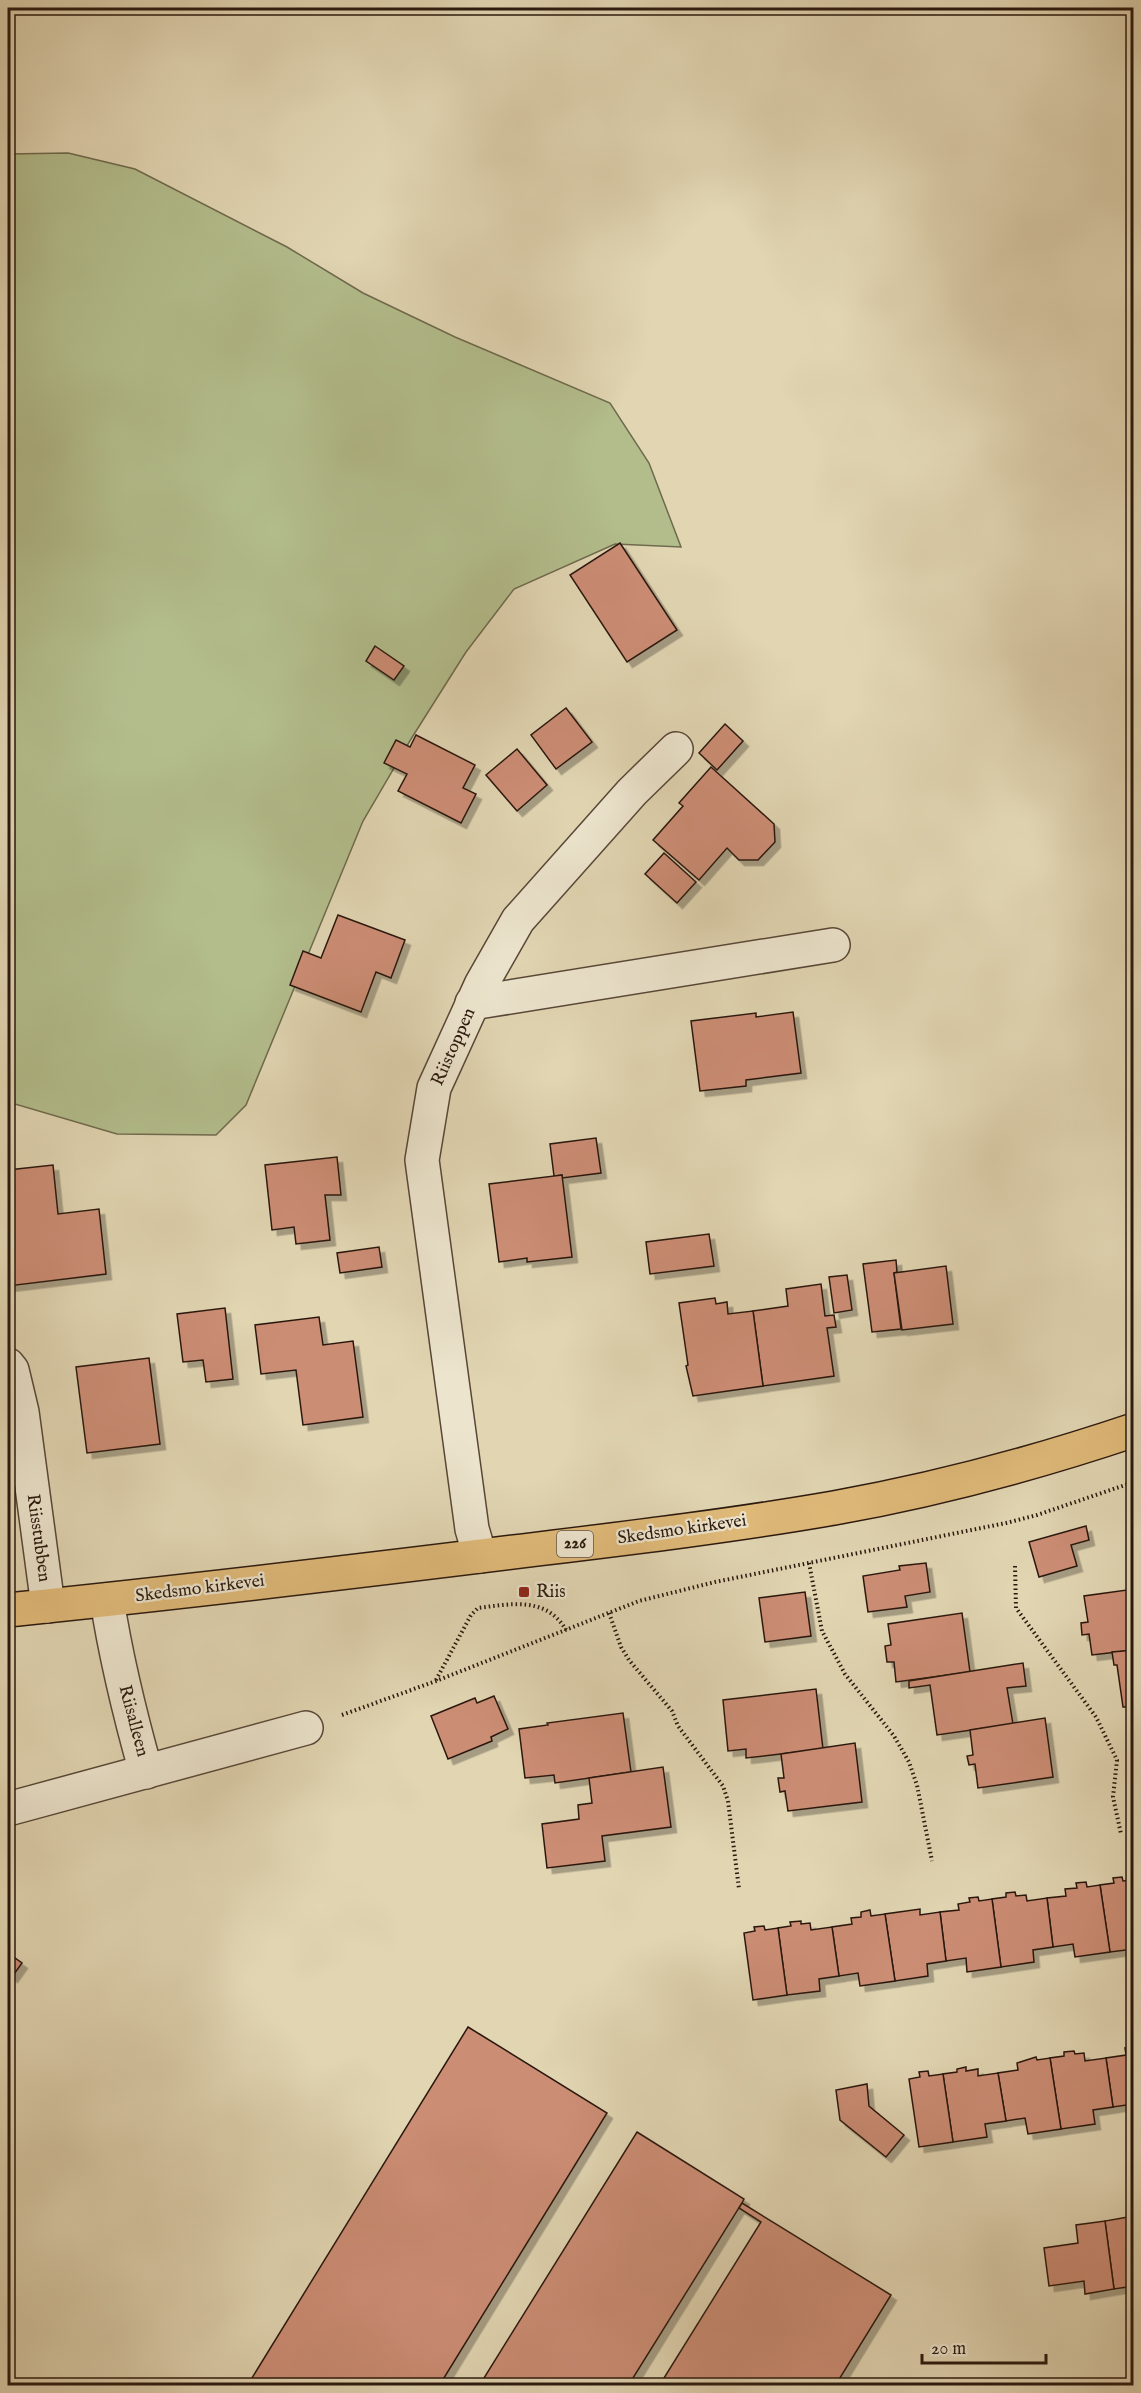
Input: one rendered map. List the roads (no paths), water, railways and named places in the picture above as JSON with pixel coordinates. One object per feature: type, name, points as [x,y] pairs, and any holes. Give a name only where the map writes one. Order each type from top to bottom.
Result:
[{"type":"highway","name":"Skedsmo kirkevei","points":[[8,1610],[480,1556],[836,1508],[1017,1465],[1134,1430]]},
{"type":"street","name":"Riistoppen","points":[[480,1556],[472,1529],[422,1160],[434,1088],[472,1003],[518,920],[632,792],[676,749]]},
{"type":"street","points":[[472,1003],[833,945]]},
{"type":"street","name":"Riisstubben","points":[[8,1365],[12,1370],[22,1412],[48,1606]]},
{"type":"street","name":"Riisalleen","points":[[8,1809],[146,1772],[128,1707],[107,1600]]},
{"type":"street","points":[[146,1772],[306,1728]]},
{"type":"place","name":"Riis","points":[[524,1592]]}]
